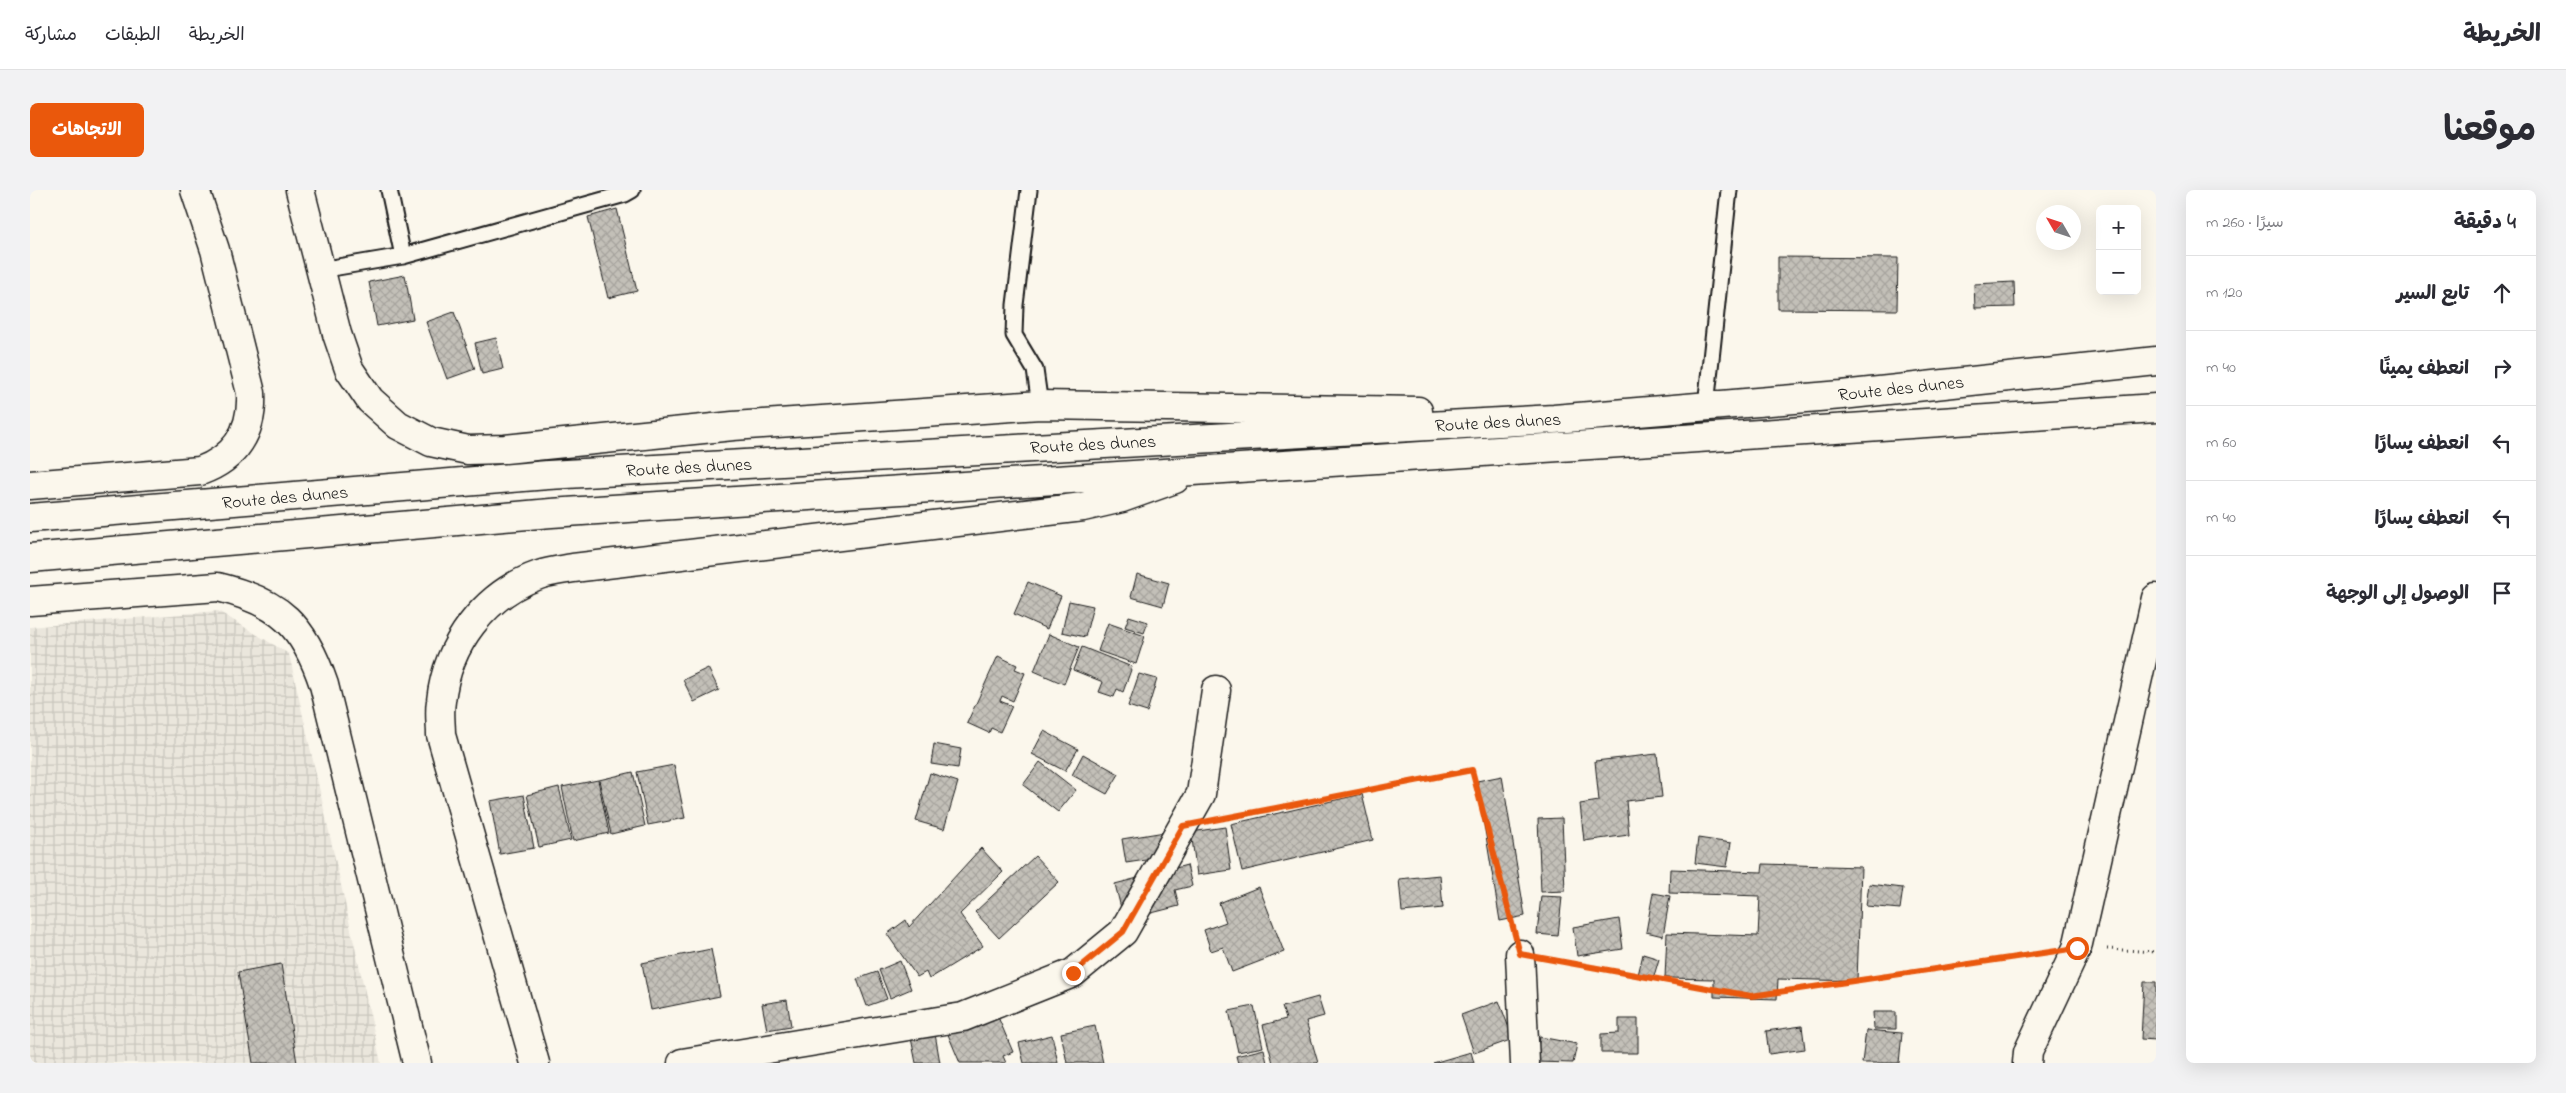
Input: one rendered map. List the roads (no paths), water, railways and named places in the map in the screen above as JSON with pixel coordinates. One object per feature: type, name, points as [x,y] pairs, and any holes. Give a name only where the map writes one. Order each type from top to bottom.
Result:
[{"type":"main road","points":[[30,485],[200,471],[216,465],[230,455],[241,442],[252,410],[251,393],[215,250],[196,190]]},
{"type":"main road","points":[[300,190],[337,334],[349,369],[370,400],[398,425],[431,442],[468,450],[505,449],[733,426],[1040,404],[1372,408],[1554,418]]},
{"type":"main road","name":"Route des dunes","points":[[30,518],[548,475],[1554,418],[1842,395],[2156,361]]},
{"type":"main road","points":[[30,558],[551,513],[1197,469],[2156,408]]},
{"type":"main road","points":[[535,1063],[441,735],[440,702],[447,668],[462,637],[483,611],[509,590],[540,575],[573,568],[1083,507],[1159,487],[1197,469]]},
{"type":"main road","points":[[30,600],[218,587],[248,595],[276,609],[298,630],[314,656],[324,685],[418,1063]]},
{"type":"main road","points":[[2026,1063],[2028,1052],[2077,948],[2156,598]]},
{"type":"main road","points":[[682,1063],[963,1017],[1073,973],[1123,932],[1201,794],[1216,690]]},
{"type":"main road","points":[[1520,954],[1525,1063]]},
{"type":"lane","points":[[389,190],[403,256]]},
{"type":"lane","points":[[320,270],[403,256],[626,194],[632,190]]},
{"type":"lane","points":[[1029,190],[1015,305],[1014,335],[1035,370],[1040,404]]},
{"type":"lane","points":[[1706,406],[1730,190]]}]
